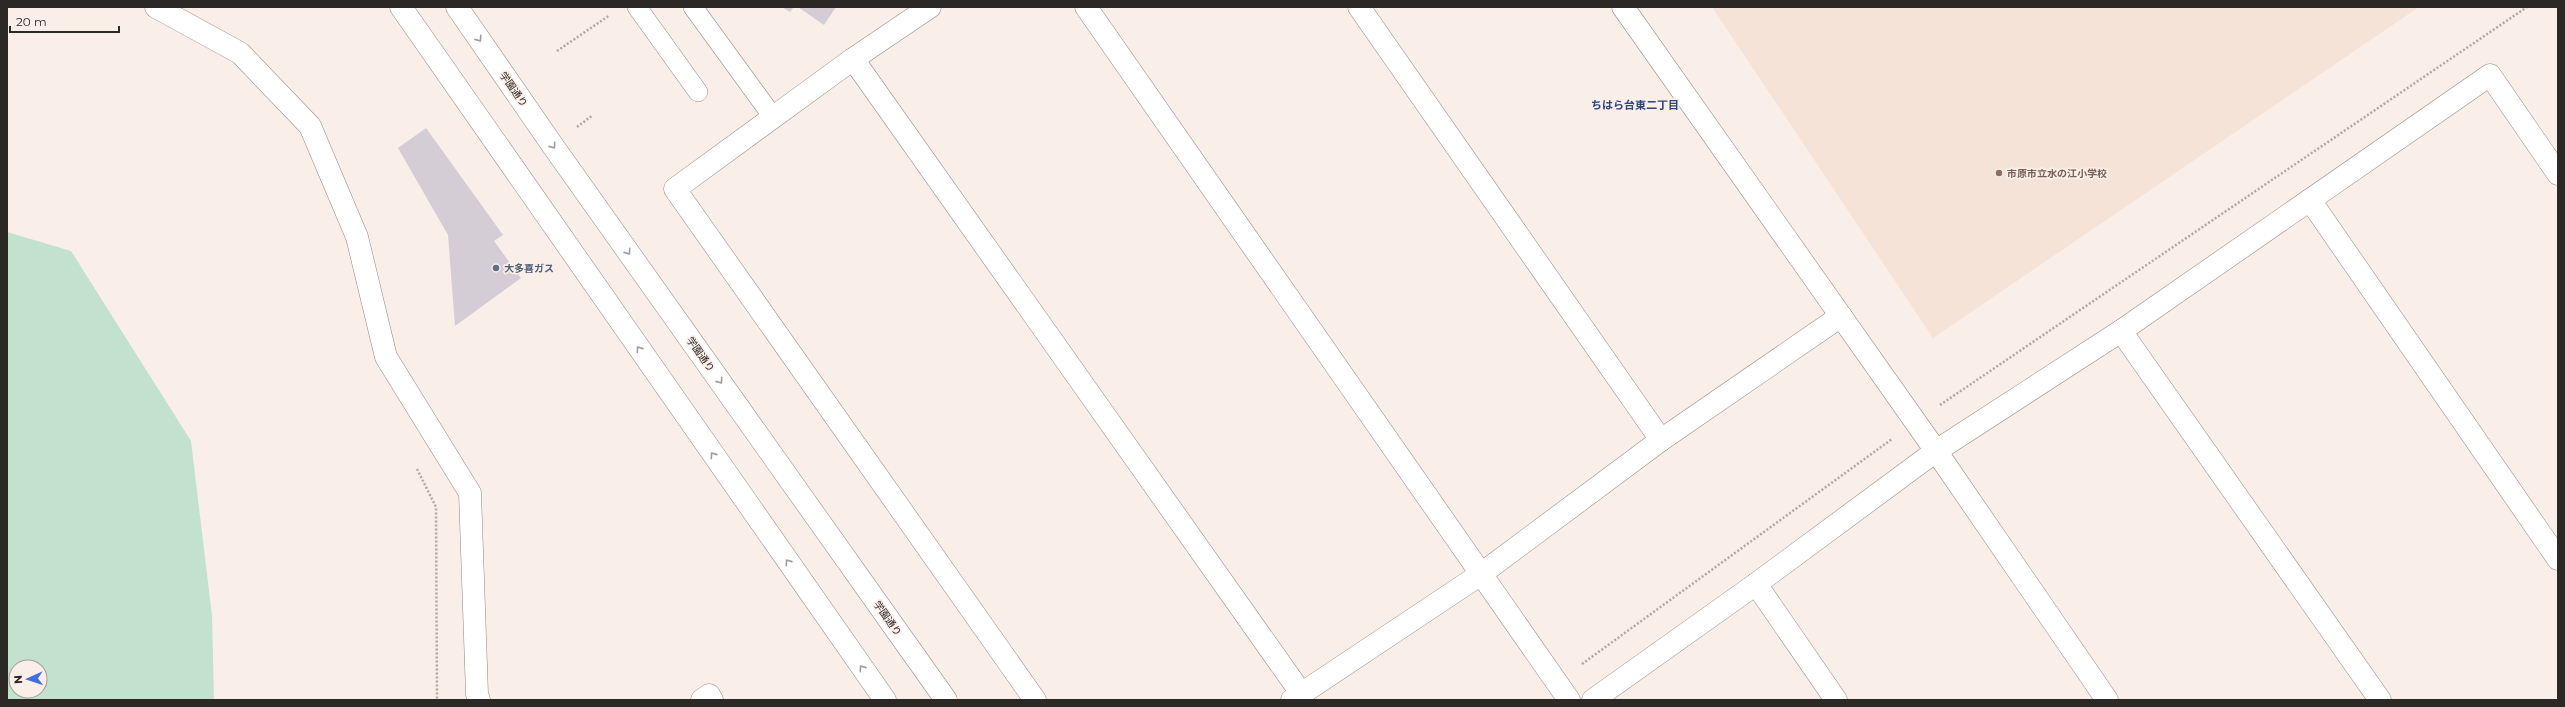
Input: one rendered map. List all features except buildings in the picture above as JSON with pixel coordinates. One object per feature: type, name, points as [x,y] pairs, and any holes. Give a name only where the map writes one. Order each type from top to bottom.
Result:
[{"type":"street","points":[[156,7],[240,53],[310,126],[357,237],[386,357],[470,493],[477,694],[479,700]]},
{"type":"street","points":[[401,7],[885,700]]},
{"type":"street","name":"学園通り","points":[[457,7],[553,146],[946,700]]},
{"type":"street","points":[[930,7],[853,59],[675,189],[1035,700]]},
{"type":"street","points":[[1086,7],[1569,700]]},
{"type":"street","points":[[1359,7],[1661,440]]},
{"type":"street","points":[[1623,7],[1916,422],[2107,700]]},
{"type":"street","points":[[853,59],[1297,697],[1481,574],[1661,440],[1841,316]]},
{"type":"street","points":[[1593,700],[1756,584],[1936,451],[2121,332],[2490,76],[2558,174]]},
{"type":"street","points":[[2310,200],[2558,559]]},
{"type":"street","points":[[2121,332],[2380,700]]},
{"type":"street","points":[[1756,584],[1836,700]]},
{"type":"street","points":[[702,700],[709,695],[712,700]]},
{"type":"lane","points":[[636,7],[698,92]]},
{"type":"lane","points":[[693,7],[773,117]]},
{"type":"path","points":[[1556,682],[1916,422],[2527,7]]},
{"type":"path","points":[[557,50],[616,11]]},
{"type":"path","points":[[415,466],[436,507],[438,700]]},
{"type":"shaded area","name":"市原市立水の江小学校","points":[[1712,7],[2419,7],[1933,338]]},
{"type":"green space","points":[[7,232],[71,251],[191,441],[212,616],[214,700],[7,700]]},
{"type":"place","name":"市原市立水の江小学校","points":[[1999,173]]},
{"type":"place","name":"大多喜ガス","points":[[496,268]]},
{"type":"district","name":"ちはら台東二丁目","points":[[1635,105]]}]
